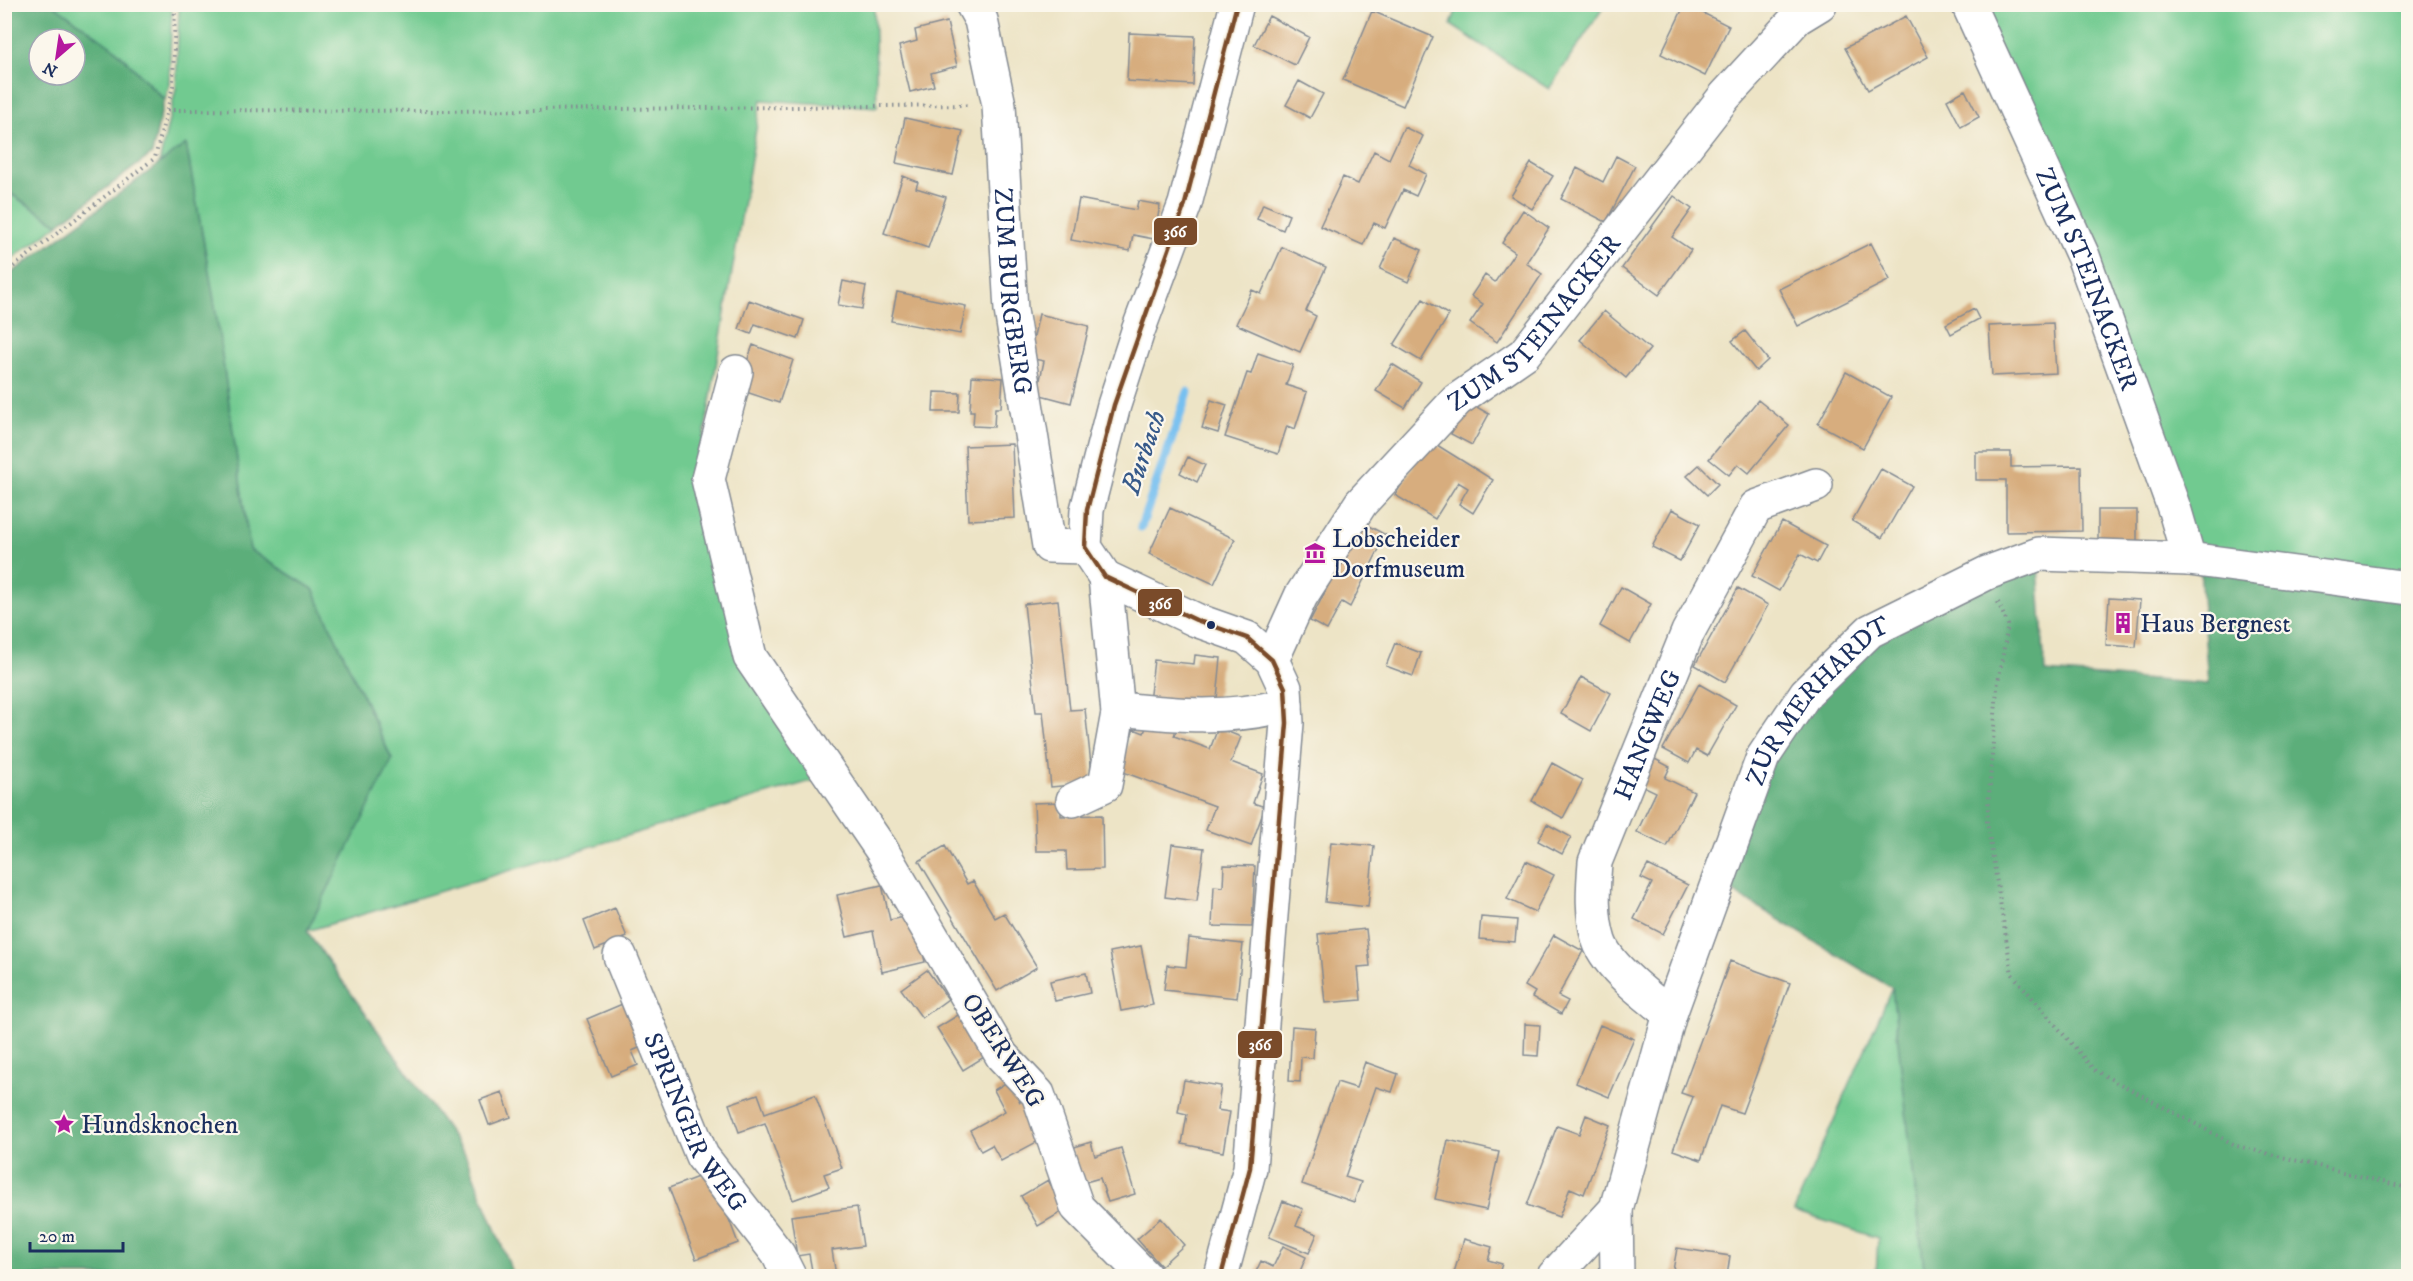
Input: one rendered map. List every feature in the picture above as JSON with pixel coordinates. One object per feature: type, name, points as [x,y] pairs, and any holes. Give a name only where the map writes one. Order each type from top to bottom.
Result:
[{"type":"street","name":"ZUM BURGBERG","points":[[972,4],[981,20],[999,105],[1011,310],[1049,546],[1085,547]]},
{"type":"street","points":[[1073,800],[1105,785],[1118,709],[1105,577],[1085,547],[1087,510],[1114,405],[1138,331],[1185,204],[1237,4]]},
{"type":"street","name":"ZUM STEINACKER","points":[[1272,660],[1301,596],[1361,503],[1457,400],[1524,354],[1725,96],[1797,18],[1820,4]]},
{"type":"street","name":"ZUM STEINACKER","points":[[1968,4],[2083,256],[2175,511],[2189,559]]},
{"type":"street","name":"OBERWEG","points":[[736,372],[708,479],[750,657],[881,849],[1002,1056],[1038,1094],[1077,1207],[1145,1276]]},
{"type":"street","name":"HANGWEG","points":[[1670,1014],[1632,986],[1599,943],[1592,898],[1595,862],[1688,632],[1756,507],[1816,485]]},
{"type":"street","name":"ZUR MERHARDT","points":[[1554,1276],[1616,1209],[1670,1014],[1763,757],[1806,693],[1870,631],[1988,573],[2039,554],[2189,559],[2409,588]]},
{"type":"street","points":[[1105,577],[1196,620],[1247,638],[1272,660],[1285,688],[1286,735],[1250,1167],[1221,1276]]},
{"type":"street","points":[[1118,709],[1181,716],[1225,716],[1286,705]]},
{"type":"street","name":"SPRINGER WEG","points":[[620,956],[702,1156],[778,1254],[789,1276]]},
{"type":"street","points":[[1616,1209],[1617,1276]]},
{"type":"path","points":[[4,274],[155,158],[173,86],[175,4]]},
{"type":"path","points":[[166,110],[443,111],[999,105]]},
{"type":"path","points":[[1988,573],[2008,625],[1997,688],[1987,822],[2012,974],[2094,1070],[2237,1146],[2409,1188]]},
{"type":"green space","points":[[1458,4],[1605,5],[1549,89],[1451,25]]},
{"type":"green space","points":[[4,5],[54,5],[85,27],[27,27],[27,87],[87,87],[87,29],[114,48],[164,100],[152,154],[58,224],[5,190]]},
{"type":"green space","points":[[54,5],[172,5],[169,86],[165,100],[115,49]]},
{"type":"green space","points":[[179,5],[874,5],[877,107],[761,100],[697,479],[745,663],[818,779],[307,931],[392,759],[313,589],[250,550],[214,300],[186,144],[159,164],[176,88]]},
{"type":"green space","points":[[1973,5],[2408,5],[2408,581],[2194,554]]},
{"type":"green space","points":[[186,144],[214,300],[250,550],[313,589],[392,760],[307,931],[465,1154],[514,1276],[5,1276],[5,278]]},
{"type":"green space","points":[[4,190],[59,224],[5,264],[4,264]]},
{"type":"green space","points":[[2038,565],[2045,672],[2208,684],[2200,567],[2408,593],[2408,1276],[1925,1276],[1892,988],[1725,887],[1768,759],[1875,636]]},
{"type":"green space","points":[[1892,988],[1925,1276],[1876,1276],[1878,1238],[1794,1211]]},
{"type":"building","points":[[1685,4],[1729,26],[1705,76],[1661,54]]},
{"type":"building","points":[[1372,11],[1433,37],[1403,106],[1343,80]]},
{"type":"building","points":[[1269,16],[1309,37],[1295,65],[1254,45]]},
{"type":"building","points":[[1906,16],[1928,57],[1868,90],[1845,48]]},
{"type":"building","points":[[947,22],[957,66],[931,73],[934,86],[910,92],[899,46],[917,41],[915,30]]},
{"type":"building","points":[[1129,33],[1195,36],[1193,85],[1127,81]]},
{"type":"building","points":[[1299,81],[1323,94],[1310,118],[1286,105]]},
{"type":"building","points":[[1965,90],[1979,117],[1961,127],[1947,100]]},
{"type":"building","points":[[905,118],[963,131],[953,175],[896,163]]},
{"type":"building","points":[[1404,127],[1423,136],[1409,165],[1426,174],[1416,196],[1403,190],[1385,228],[1374,223],[1363,245],[1320,226],[1343,177],[1358,184],[1374,151],[1389,159]]},
{"type":"building","points":[[1616,156],[1635,166],[1606,222],[1561,199],[1577,168],[1603,182]]},
{"type":"building","points":[[1531,163],[1553,176],[1532,209],[1511,196]]},
{"type":"building","points":[[903,176],[918,182],[916,188],[946,197],[928,248],[884,233]]},
{"type":"building","points":[[1674,196],[1692,209],[1672,237],[1691,250],[1659,295],[1622,268]]},
{"type":"building","points":[[1079,199],[1136,210],[1138,201],[1160,205],[1154,239],[1133,235],[1130,251],[1071,240]]},
{"type":"building","points":[[1263,204],[1289,215],[1283,230],[1257,219]]},
{"type":"building","points":[[1523,210],[1549,228],[1526,263],[1542,274],[1497,342],[1470,323],[1483,304],[1471,296],[1485,275],[1495,282],[1515,252],[1502,243]]},
{"type":"building","points":[[1394,238],[1422,250],[1408,282],[1380,269]]},
{"type":"building","points":[[1871,243],[1890,280],[1798,326],[1779,289]]},
{"type":"building","points":[[1282,247],[1326,267],[1306,311],[1316,316],[1300,352],[1236,324],[1252,290],[1261,294]]},
{"type":"building","points":[[843,281],[866,286],[862,309],[838,305]]},
{"type":"building","points":[[897,292],[966,306],[960,334],[891,321]]},
{"type":"building","points":[[1423,299],[1449,315],[1421,361],[1394,345]]},
{"type":"building","points":[[749,300],[804,320],[798,339],[755,324],[751,334],[739,329]]},
{"type":"building","points":[[1974,309],[1979,319],[1951,334],[1946,324]]},
{"type":"building","points":[[1604,311],[1650,349],[1626,378],[1580,340]]},
{"type":"building","points":[[1039,314],[1089,326],[1071,403],[1037,394],[1044,361],[1029,358]]},
{"type":"building","points":[[2053,323],[2056,373],[1992,376],[1989,326]]},
{"type":"building","points":[[1745,331],[1768,360],[1756,371],[1732,341]]},
{"type":"building","points":[[753,345],[793,360],[779,403],[737,389]]},
{"type":"building","points":[[1258,353],[1293,365],[1286,385],[1307,392],[1295,429],[1287,426],[1278,454],[1225,437],[1247,373],[1251,374]]},
{"type":"building","points":[[1392,364],[1421,382],[1405,408],[1376,391]]},
{"type":"building","points":[[1846,372],[1891,397],[1863,448],[1818,424]]},
{"type":"building","points":[[972,376],[1003,378],[1001,408],[995,408],[994,427],[973,426],[974,411],[970,411]]},
{"type":"building","points":[[934,392],[960,393],[959,412],[933,412]]},
{"type":"building","points":[[1211,400],[1227,405],[1218,433],[1202,428]]},
{"type":"building","points":[[1758,400],[1789,425],[1749,473],[1738,464],[1729,475],[1709,459]]},
{"type":"building","points":[[1468,402],[1489,414],[1472,445],[1451,434]]},
{"type":"building","points":[[1429,440],[1493,480],[1473,513],[1459,504],[1468,488],[1458,482],[1435,519],[1395,495]]},
{"type":"building","points":[[1012,444],[1015,518],[968,520],[965,446]]},
{"type":"building","points":[[1976,452],[2011,452],[2011,467],[2081,466],[2082,531],[2006,532],[2006,480],[1976,480]]},
{"type":"building","points":[[1188,457],[1205,465],[1197,482],[1180,473]]},
{"type":"building","points":[[1699,465],[1718,484],[1707,495],[1687,476]]},
{"type":"building","points":[[1881,469],[1912,486],[1882,538],[1852,521]]},
{"type":"building","points":[[1170,508],[1235,539],[1214,584],[1149,554]]},
{"type":"building","points":[[1672,509],[1700,524],[1680,561],[1652,547]]},
{"type":"building","points":[[2098,510],[2137,510],[2137,546],[2098,546]]},
{"type":"building","points":[[1361,522],[1386,535],[1350,607],[1342,602],[1327,630],[1310,621]]},
{"type":"building","points":[[1782,522],[1826,546],[1817,563],[1800,554],[1779,591],[1752,576]]},
{"type":"building","points":[[1621,587],[1651,604],[1630,643],[1600,626]]},
{"type":"building","points":[[1738,588],[1768,605],[1725,682],[1695,665]]},
{"type":"building","name":"Haus Bergnest","points":[[2109,598],[2140,600],[2136,647],[2106,645]]},
{"type":"building","points":[[1058,600],[1070,710],[1085,709],[1093,783],[1051,787],[1043,712],[1036,712],[1024,604]]},
{"type":"building","points":[[1395,643],[1421,653],[1413,676],[1386,666]]},
{"type":"building","points":[[1195,655],[1221,658],[1216,709],[1149,702],[1154,660],[1194,664]]},
{"type":"building","points":[[1581,677],[1611,693],[1591,731],[1561,714]]},
{"type":"building","points":[[1699,684],[1736,705],[1707,756],[1696,750],[1689,763],[1663,749]]},
{"type":"building","points":[[1150,716],[1177,727],[1174,736],[1210,749],[1218,728],[1241,737],[1231,762],[1263,774],[1253,803],[1265,807],[1251,846],[1206,830],[1215,806],[1118,770],[1134,729],[1144,733]]},
{"type":"building","points":[[1653,758],[1670,767],[1665,778],[1694,792],[1667,847],[1637,832],[1656,792],[1639,784]]},
{"type":"building","points":[[1552,763],[1583,780],[1563,818],[1532,801]]},
{"type":"building","points":[[1061,802],[1061,816],[1102,815],[1103,869],[1067,870],[1066,851],[1036,851],[1034,803]]},
{"type":"building","points":[[1547,824],[1571,837],[1562,854],[1538,841]]},
{"type":"building","points":[[1331,842],[1374,846],[1368,907],[1325,902]]},
{"type":"building","points":[[1172,844],[1204,848],[1197,901],[1165,897]]},
{"type":"building","points":[[945,846],[967,884],[973,881],[995,918],[1004,913],[1037,967],[997,991],[919,861]]},
{"type":"building","points":[[1526,861],[1554,875],[1535,912],[1507,899]]},
{"type":"building","points":[[1224,865],[1255,866],[1252,927],[1212,926],[1214,886],[1223,887]]},
{"type":"building","points":[[1648,865],[1688,885],[1663,934],[1634,919],[1652,883],[1641,878]]},
{"type":"building","points":[[882,885],[890,920],[914,915],[925,962],[882,972],[873,931],[847,937],[837,895]]},
{"type":"building","points":[[615,908],[627,937],[595,950],[584,921]]},
{"type":"building","points":[[1481,917],[1517,920],[1515,942],[1479,939]]},
{"type":"building","points":[[1366,929],[1370,966],[1358,967],[1361,1000],[1325,1003],[1318,934]]},
{"type":"building","points":[[1554,935],[1583,951],[1558,996],[1568,1001],[1561,1014],[1532,997],[1535,992],[1525,986]]},
{"type":"building","points":[[1189,938],[1243,944],[1237,998],[1164,990],[1167,965],[1186,967]]},
{"type":"building","points":[[1141,946],[1153,1005],[1121,1011],[1110,952]]},
{"type":"building","points":[[1730,961],[1790,983],[1742,1113],[1720,1106],[1701,1160],[1673,1150],[1693,1097],[1681,1093]]},
{"type":"building","points":[[927,970],[948,999],[922,1018],[901,989]]},
{"type":"building","points":[[1086,973],[1090,993],[1055,1001],[1050,981]]},
{"type":"building","points":[[627,1002],[646,1045],[632,1051],[638,1065],[611,1076],[587,1019]]},
{"type":"building","points":[[963,1012],[989,1054],[963,1070],[937,1028]]},
{"type":"building","points":[[1525,1024],[1540,1025],[1538,1056],[1524,1055]]},
{"type":"building","points":[[1600,1025],[1634,1039],[1609,1097],[1576,1083]]},
{"type":"building","points":[[1292,1026],[1315,1028],[1313,1058],[1301,1057],[1300,1082],[1289,1081]]},
{"type":"building","points":[[1365,1062],[1398,1074],[1392,1092],[1376,1087],[1345,1177],[1361,1182],[1354,1202],[1302,1184],[1337,1082],[1356,1088]]},
{"type":"building","points":[[1184,1080],[1221,1086],[1217,1110],[1230,1112],[1223,1152],[1182,1144],[1187,1114],[1178,1112]]},
{"type":"building","points":[[1009,1081],[1020,1102],[1028,1098],[1048,1136],[1001,1161],[992,1145],[981,1151],[970,1130],[1005,1111],[994,1090]]},
{"type":"building","points":[[502,1092],[511,1117],[489,1125],[480,1100]]},
{"type":"building","points":[[758,1094],[765,1113],[815,1095],[842,1168],[824,1174],[829,1187],[793,1200],[765,1123],[739,1132],[729,1104]]},
{"type":"building","points":[[1586,1115],[1610,1125],[1584,1194],[1570,1188],[1559,1217],[1527,1205],[1557,1126],[1579,1134]]},
{"type":"building","points":[[1448,1140],[1499,1152],[1486,1210],[1435,1199]]},
{"type":"building","points":[[1091,1142],[1095,1156],[1121,1148],[1135,1194],[1108,1202],[1100,1178],[1082,1183],[1071,1148]]},
{"type":"building","points":[[711,1172],[738,1243],[696,1259],[669,1188]]},
{"type":"building","points":[[1048,1180],[1065,1210],[1038,1226],[1021,1196]]},
{"type":"building","points":[[1283,1201],[1303,1209],[1296,1226],[1317,1234],[1309,1253],[1269,1237]]},
{"type":"building","points":[[857,1207],[863,1246],[832,1250],[836,1276],[813,1276],[809,1254],[797,1256],[791,1216]]},
{"type":"building","points":[[1161,1218],[1184,1245],[1161,1266],[1137,1239]]},
{"type":"building","points":[[1464,1239],[1492,1247],[1488,1260],[1502,1264],[1498,1276],[1453,1276]]},
{"type":"building","points":[[1283,1246],[1306,1257],[1298,1276],[1254,1276],[1261,1261],[1273,1267]]},
{"type":"building","points":[[1677,1248],[1730,1256],[1727,1276],[1672,1276]]},
{"type":"waterway","name":"Burbach","points":[[1141,527],[1188,392]]},
{"type":"transit line","name":"366","points":[[1221,1276],[1250,1168],[1287,723],[1285,688],[1272,660],[1247,638],[1196,620],[1105,577],[1085,547],[1087,510],[1114,405],[1185,204],[1237,4]]},
{"type":"place","name":"Lobscheider Dorfmuseum","points":[[1315,553]]},
{"type":"place","name":"Haus Bergnest","points":[[2123,623]]},
{"type":"place","name":"Hundsknochen","points":[[64,1124]]}]
